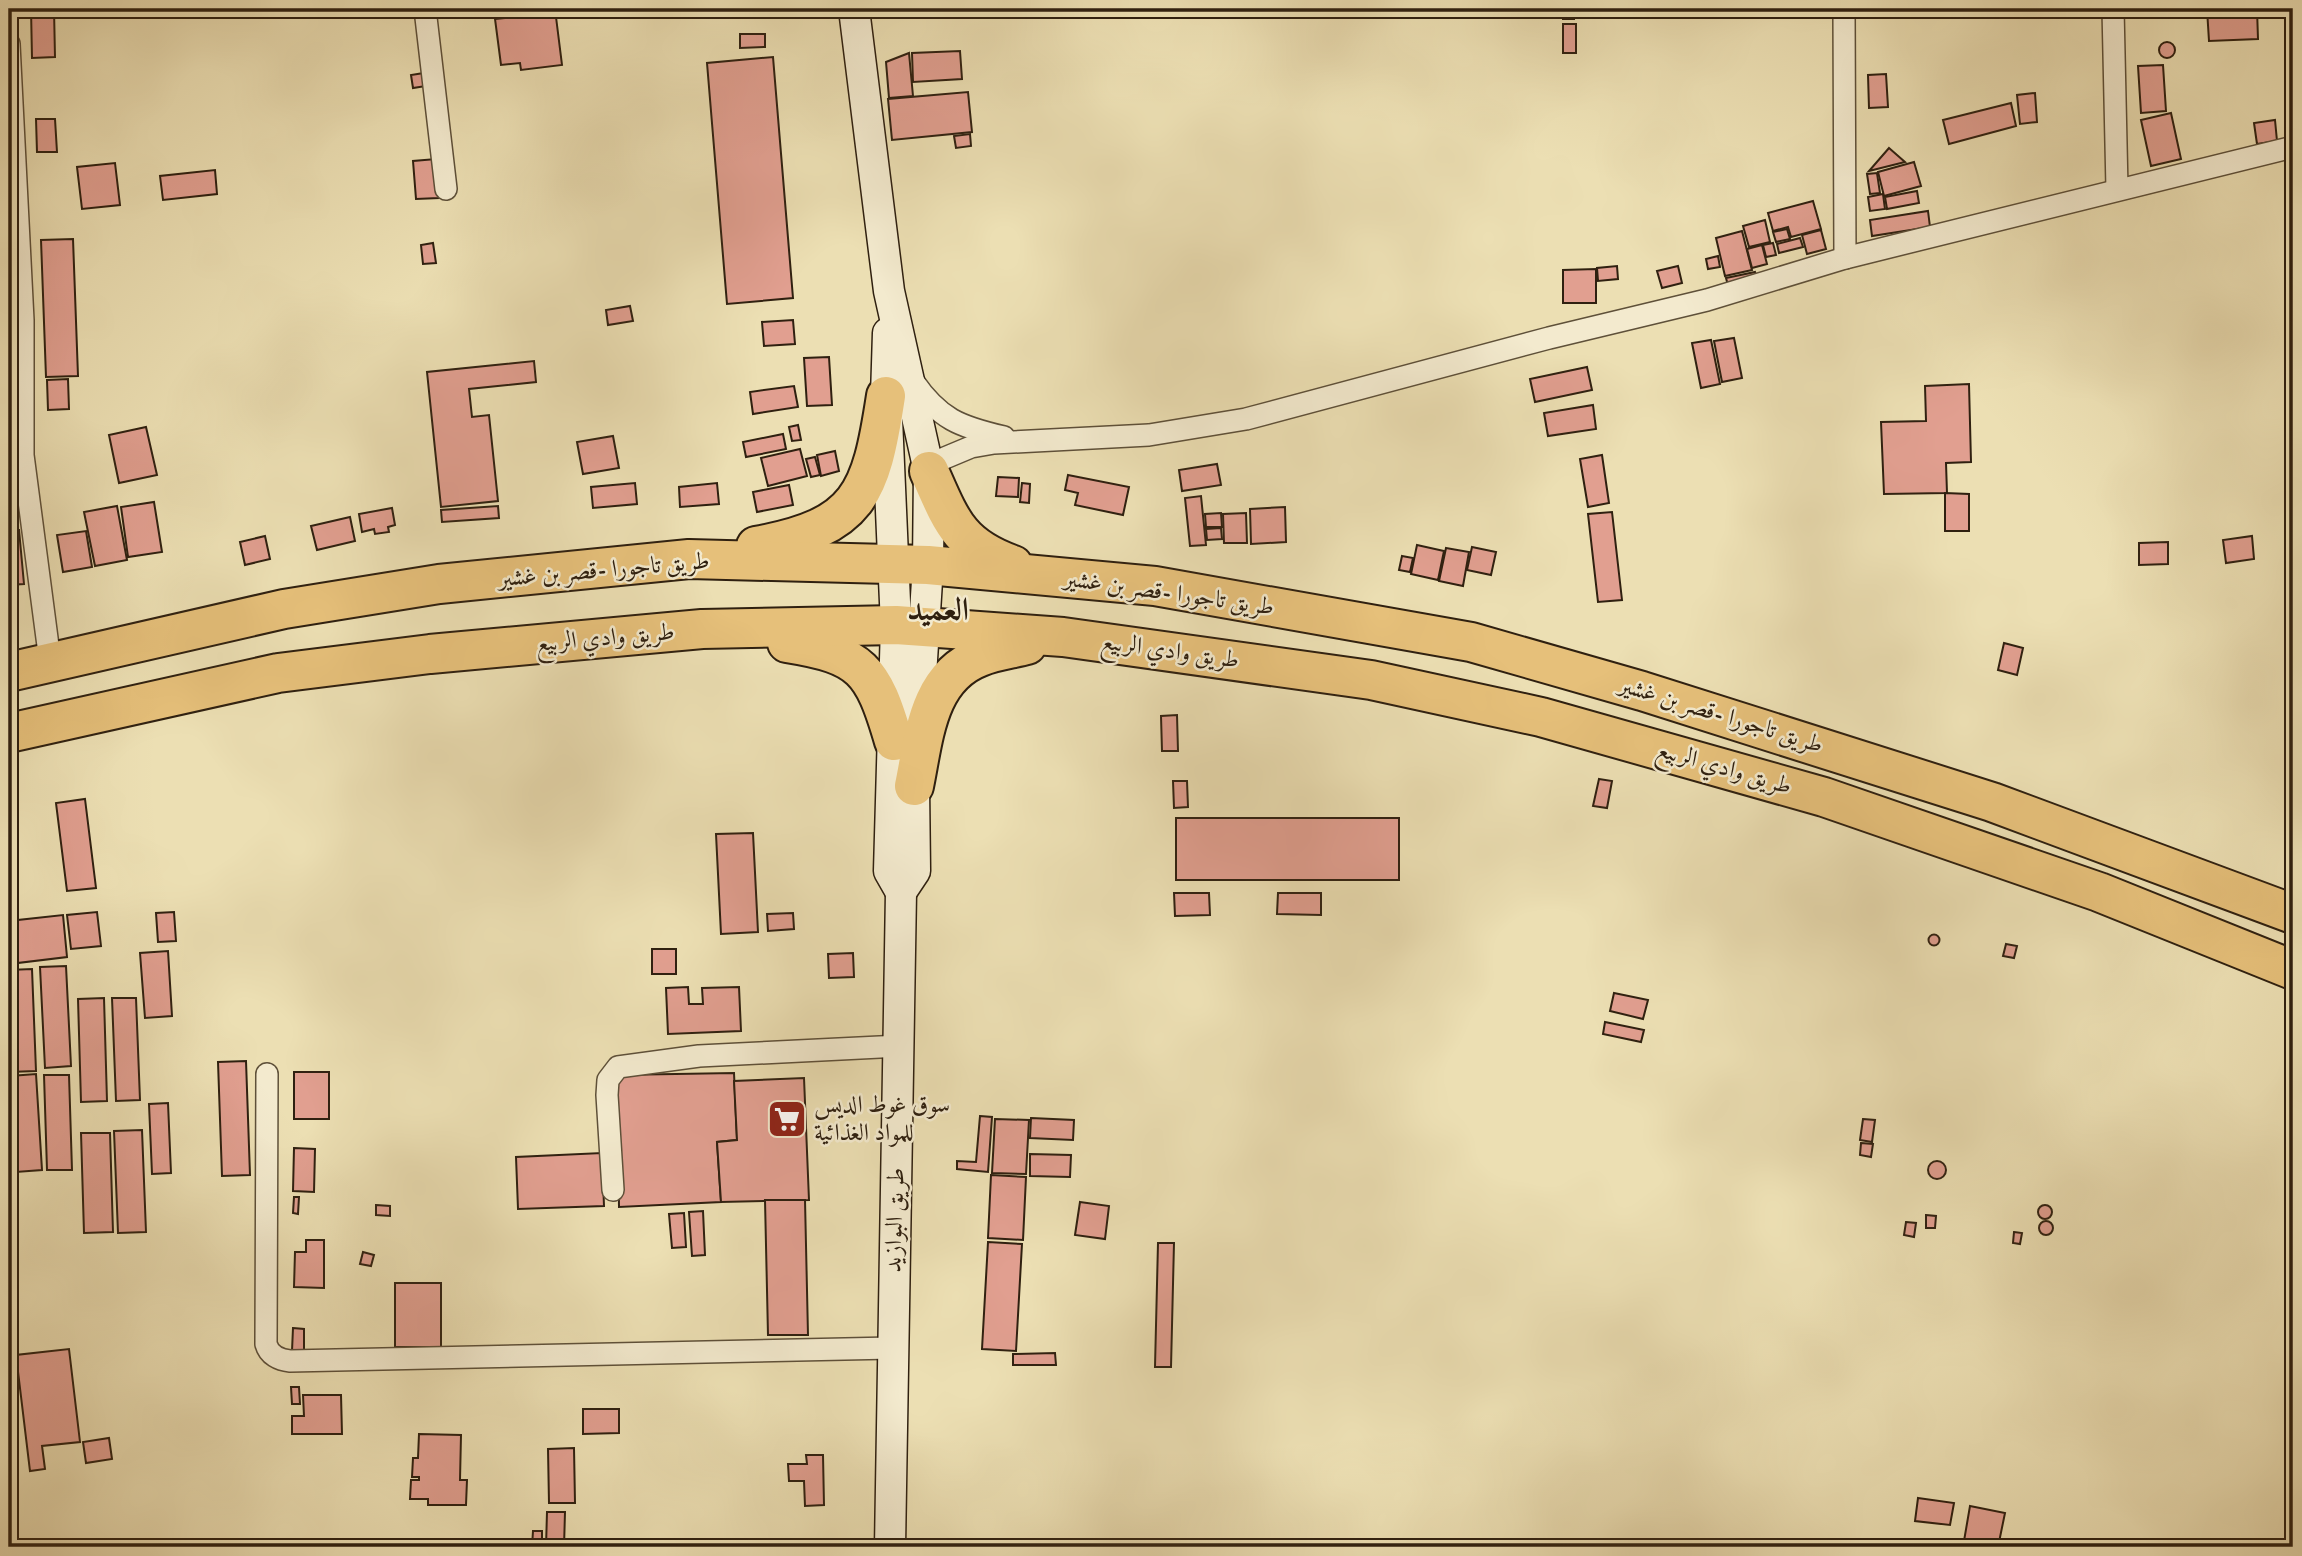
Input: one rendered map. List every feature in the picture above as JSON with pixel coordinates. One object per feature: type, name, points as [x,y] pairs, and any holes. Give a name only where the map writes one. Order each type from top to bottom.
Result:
[{"type":"highway","points":[[689,559],[801,537],[835,519],[861,491],[870,474],[898,386]]},
{"type":"highway","points":[[929,468],[952,523],[962,537],[990,557],[1045,576]]},
{"type":"highway","name":"طريق تاجورا -قصر بن غشير","points":[[9,671],[297,607],[439,584],[689,559],[912,564],[1155,586],[1471,642],[1779,733],[1992,802],[2293,914]]},
{"type":"highway","name":"طريق وادي الربيع","points":[[9,733],[278,673],[429,654],[702,629],[909,626],[1063,637],[1371,680],[1541,717],[1824,797],[2099,892],[2293,970]]},
{"type":"highway","points":[[702,629],[814,647],[845,656],[877,688],[894,741]]},
{"type":"highway","points":[[914,786],[932,704],[944,684],[960,668],[979,657],[1063,637]]},
{"type":"main road","points":[[853,9],[889,291],[898,386],[889,498],[912,564]]},
{"type":"main road","points":[[898,386],[929,468],[912,564],[909,626],[915,871],[901,892],[889,871],[894,741],[909,626]]},
{"type":"main road","name":"طريق البوازيد","points":[[890,1547],[901,892]]},
{"type":"street","points":[[425,9],[446,189]]},
{"type":"street","points":[[1844,9],[1845,258]]},
{"type":"street","points":[[2113,9],[2117,189]]},
{"type":"street","points":[[9,44],[23,320],[23,455],[50,661]]},
{"type":"street","points":[[929,468],[971,447],[1020,440],[1149,435],[1246,419],[1549,338],[1707,300],[1845,258],[2293,147]]},
{"type":"street","points":[[898,386],[926,400],[952,422],[1020,440]]},
{"type":"street","points":[[613,1190],[607,1096],[612,1071],[618,1067],[699,1056],[900,1046]]},
{"type":"street","points":[[267,1074],[266,1344],[268,1350],[279,1358],[290,1361],[892,1348]]},
{"type":"building","points":[[31,9],[54,9],[55,57],[32,58]]},
{"type":"building","points":[[555,9],[562,65],[521,70],[520,63],[501,65],[495,19],[516,17],[516,11]]},
{"type":"building","points":[[1563,9],[1574,9],[1574,19],[1563,19]]},
{"type":"building","points":[[2207,9],[2257,9],[2258,39],[2209,41]]},
{"type":"building","points":[[1563,24],[1576,24],[1576,53],[1563,53]]},
{"type":"building","points":[[740,34],[765,34],[765,47],[740,48]]},
{"type":"building","points":[[2167,42],[2175,50],[2167,58],[2159,50]]},
{"type":"building","points":[[960,51],[962,79],[913,82],[912,53]]},
{"type":"building","points":[[909,53],[913,96],[889,98],[886,62]]},
{"type":"building","points":[[773,57],[793,298],[727,304],[707,63]]},
{"type":"building","points":[[2163,65],[2166,111],[2141,113],[2138,66]]},
{"type":"building","points":[[424,73],[426,86],[413,88],[411,75]]},
{"type":"building","points":[[1886,74],[1888,107],[1869,108],[1868,75]]},
{"type":"building","points":[[968,92],[972,132],[892,140],[888,99]]},
{"type":"building","points":[[2035,93],[2037,122],[2020,124],[2017,95]]},
{"type":"building","points":[[2011,103],[2016,126],[1949,144],[1943,120]]},
{"type":"building","points":[[2171,113],[2181,159],[2151,166],[2141,120]]},
{"type":"building","points":[[36,119],[55,119],[57,152],[37,152]]},
{"type":"building","points":[[2275,120],[2277,141],[2257,144],[2254,123]]},
{"type":"building","points":[[970,134],[971,146],[956,148],[954,136]]},
{"type":"building","points":[[1889,148],[1905,162],[1869,171]]},
{"type":"building","points":[[436,159],[439,198],[416,199],[413,161]]},
{"type":"building","points":[[1914,162],[1921,186],[1884,196],[1878,172]]},
{"type":"building","points":[[115,163],[120,205],[82,209],[77,167]]},
{"type":"building","points":[[215,170],[217,194],[163,200],[160,176]]},
{"type":"building","points":[[1877,173],[1880,193],[1870,194],[1867,174]]},
{"type":"building","points":[[1917,191],[1919,203],[1887,209],[1885,197]]},
{"type":"building","points":[[1883,194],[1885,209],[1870,211],[1868,197]]},
{"type":"building","points":[[1813,201],[1821,229],[1791,237],[1788,227],[1773,231],[1768,213]]},
{"type":"building","points":[[1928,211],[1930,227],[1872,236],[1870,220]]},
{"type":"building","points":[[1765,220],[1770,242],[1749,247],[1743,226]]},
{"type":"building","points":[[1787,229],[1790,239],[1776,242],[1773,232]]},
{"type":"building","points":[[1821,230],[1826,249],[1807,254],[1802,235]]},
{"type":"building","points":[[1742,231],[1752,270],[1725,276],[1716,238]]},
{"type":"building","points":[[1800,238],[1803,247],[1779,253],[1777,244]]},
{"type":"building","points":[[73,239],[78,376],[46,377],[41,240]]},
{"type":"building","points":[[433,243],[436,263],[423,264],[421,245]]},
{"type":"building","points":[[1773,243],[1776,255],[1766,257],[1763,245]]},
{"type":"building","points":[[1762,245],[1767,264],[1752,268],[1747,249]]},
{"type":"building","points":[[1718,256],[1720,267],[1708,269],[1706,259]]},
{"type":"building","points":[[1617,266],[1618,279],[1598,281],[1597,268]]},
{"type":"building","points":[[1678,266],[1682,283],[1662,288],[1657,271]]},
{"type":"building","points":[[1596,269],[1596,303],[1563,303],[1563,270]]},
{"type":"building","points":[[1755,272],[1758,283],[1729,289],[1726,278]]},
{"type":"building","points":[[630,306],[633,321],[608,325],[606,310]]},
{"type":"building","points":[[793,320],[795,344],[764,346],[762,322]]},
{"type":"building","points":[[1734,338],[1742,378],[1722,382],[1714,341]]},
{"type":"building","points":[[1711,340],[1720,384],[1701,388],[1692,343]]},
{"type":"building","points":[[829,357],[832,405],[807,406],[804,358]]},
{"type":"building","points":[[534,361],[536,382],[469,389],[472,417],[489,415],[498,501],[441,507],[427,372]]},
{"type":"building","points":[[1587,367],[1592,390],[1535,402],[1530,379]]},
{"type":"building","points":[[68,379],[69,409],[48,410],[47,380]]},
{"type":"building","points":[[1969,384],[1971,462],[1946,463],[1947,493],[1884,494],[1881,422],[1926,421],[1925,386]]},
{"type":"building","points":[[794,386],[798,407],[753,414],[750,392]]},
{"type":"building","points":[[1593,405],[1596,429],[1548,436],[1544,413]]},
{"type":"building","points":[[9,407],[15,528],[9,528]]},
{"type":"building","points":[[798,425],[801,440],[792,441],[789,427]]},
{"type":"building","points":[[146,427],[157,475],[119,483],[109,435]]},
{"type":"building","points":[[783,434],[786,449],[746,457],[743,442]]},
{"type":"building","points":[[613,436],[619,468],[583,474],[577,442]]},
{"type":"building","points":[[800,449],[807,476],[768,486],[761,458]]},
{"type":"building","points":[[835,451],[839,471],[821,476],[817,455]]},
{"type":"building","points":[[1602,455],[1609,503],[1588,507],[1580,459]]},
{"type":"building","points":[[815,457],[820,475],[811,477],[806,459]]},
{"type":"building","points":[[1217,464],[1221,485],[1182,491],[1179,470]]},
{"type":"building","points":[[1068,475],[1129,487],[1123,515],[1075,505],[1078,493],[1065,490]]},
{"type":"building","points":[[998,477],[1019,478],[1018,497],[996,496]]},
{"type":"building","points":[[635,483],[637,504],[593,508],[591,487]]},
{"type":"building","points":[[717,483],[719,504],[680,507],[679,487]]},
{"type":"building","points":[[1022,483],[1030,484],[1029,503],[1020,502]]},
{"type":"building","points":[[789,485],[793,505],[757,512],[753,492]]},
{"type":"building","points":[[1945,493],[1969,494],[1969,531],[1945,531]]},
{"type":"building","points":[[1201,496],[1206,545],[1190,546],[1185,498]]},
{"type":"building","points":[[154,502],[162,552],[128,557],[121,507]]},
{"type":"building","points":[[117,506],[127,560],[95,566],[84,512]]},
{"type":"building","points":[[498,506],[499,518],[442,522],[441,510]]},
{"type":"building","points":[[1285,507],[1286,542],[1251,544],[1250,509]]},
{"type":"building","points":[[392,508],[395,525],[388,527],[389,532],[375,534],[374,529],[362,532],[359,514]]},
{"type":"building","points":[[1612,512],[1622,600],[1598,602],[1588,514]]},
{"type":"building","points":[[1221,513],[1222,527],[1206,527],[1205,514]]},
{"type":"building","points":[[1246,513],[1247,543],[1224,543],[1223,514]]},
{"type":"building","points":[[350,517],[355,541],[317,550],[311,526]]},
{"type":"building","points":[[1221,528],[1222,539],[1207,540],[1206,529]]},
{"type":"building","points":[[9,530],[19,530],[24,584],[9,585]]},
{"type":"building","points":[[86,531],[92,567],[63,572],[57,535]]},
{"type":"building","points":[[265,536],[270,559],[245,565],[240,542]]},
{"type":"building","points":[[2252,536],[2254,559],[2226,563],[2223,540]]},
{"type":"building","points":[[2168,542],[2168,564],[2139,565],[2139,543]]},
{"type":"building","points":[[1417,545],[1444,551],[1438,580],[1411,574]]},
{"type":"building","points":[[1472,547],[1496,552],[1491,575],[1467,570]]},
{"type":"building","points":[[1446,548],[1469,552],[1463,586],[1439,581]]},
{"type":"building","points":[[1402,556],[1413,558],[1410,572],[1399,570]]},
{"type":"building","points":[[2004,643],[2023,648],[2017,675],[1998,670]]},
{"type":"building","points":[[1177,715],[1178,751],[1162,751],[1161,716]]},
{"type":"building","points":[[1599,779],[1612,781],[1607,808],[1593,806]]},
{"type":"building","points":[[1173,781],[1187,781],[1188,807],[1174,808]]},
{"type":"building","points":[[85,799],[96,888],[67,891],[56,803]]},
{"type":"building","points":[[1176,818],[1399,818],[1399,880],[1176,880]]},
{"type":"building","points":[[753,833],[758,932],[721,934],[716,834]]},
{"type":"building","points":[[9,855],[15,889],[9,890]]},
{"type":"building","points":[[1174,893],[1209,893],[1210,915],[1175,916]]},
{"type":"building","points":[[1278,893],[1321,893],[1321,915],[1277,914]]},
{"type":"building","points":[[97,912],[101,946],[71,949],[67,915]]},
{"type":"building","points":[[174,912],[176,941],[158,942],[156,913]]},
{"type":"building","points":[[793,913],[794,929],[768,931],[767,914]]},
{"type":"building","points":[[63,915],[67,957],[9,964],[9,921]]},
{"type":"building","points":[[1934,935],[1938,936],[1938,944],[1934,945],[1930,944],[1929,940],[1930,936]]},
{"type":"building","points":[[2006,944],[2017,946],[2014,958],[2003,956]]},
{"type":"building","points":[[652,949],[676,949],[676,974],[652,974]]},
{"type":"building","points":[[168,951],[172,1016],[145,1018],[140,953]]},
{"type":"building","points":[[853,953],[854,977],[829,978],[828,954]]},
{"type":"building","points":[[66,966],[71,1066],[45,1068],[40,967]]},
{"type":"building","points":[[32,969],[36,1071],[9,1072],[9,970]]},
{"type":"building","points":[[688,987],[689,1004],[703,1004],[702,988],[739,987],[741,1031],[668,1034],[666,988]]},
{"type":"building","points":[[1614,993],[1648,1000],[1643,1019],[1610,1011]]},
{"type":"building","points":[[104,998],[107,1101],[81,1102],[78,999]]},
{"type":"building","points":[[112,998],[136,998],[140,1100],[116,1101]]},
{"type":"building","points":[[1605,1022],[1644,1030],[1641,1042],[1603,1034]]},
{"type":"building","points":[[246,1061],[250,1175],[222,1176],[218,1062]]},
{"type":"building","points":[[294,1072],[329,1072],[329,1119],[294,1119]]},
{"type":"building","points":[[734,1073],[737,1140],[717,1142],[721,1202],[619,1207],[617,1075]]},
{"type":"building","points":[[36,1074],[42,1170],[16,1172],[10,1076]]},
{"type":"building","points":[[44,1075],[69,1075],[72,1170],[47,1170]]},
{"type":"building","points":[[804,1078],[809,1200],[721,1202],[717,1142],[737,1140],[734,1081]]},
{"type":"building","points":[[168,1103],[171,1173],[152,1174],[149,1104]]},
{"type":"building","points":[[980,1116],[992,1117],[988,1172],[957,1169],[957,1161],[976,1162]]},
{"type":"building","points":[[1031,1118],[1074,1120],[1073,1140],[1030,1138]]},
{"type":"building","points":[[995,1119],[1029,1120],[1026,1174],[992,1173]]},
{"type":"building","points":[[1863,1119],[1875,1120],[1872,1142],[1860,1140]]},
{"type":"building","points":[[142,1130],[146,1232],[118,1233],[114,1131]]},
{"type":"building","points":[[81,1133],[110,1133],[113,1232],[84,1233]]},
{"type":"building","points":[[1861,1143],[1873,1144],[1871,1157],[1860,1155]]},
{"type":"building","points":[[294,1148],[315,1149],[314,1192],[293,1191]]},
{"type":"building","points":[[602,1153],[604,1206],[518,1209],[516,1157]]},
{"type":"building","points":[[1030,1154],[1071,1155],[1070,1177],[1030,1176]]},
{"type":"building","points":[[1937,1161],[1943,1164],[1946,1170],[1943,1176],[1937,1179],[1931,1176],[1928,1170],[1931,1164]]},
{"type":"building","points":[[991,1175],[1026,1177],[1023,1240],[988,1238]]},
{"type":"building","points":[[294,1197],[299,1197],[298,1214],[293,1213]]},
{"type":"building","points":[[765,1200],[805,1200],[808,1335],[768,1335]]},
{"type":"building","points":[[1080,1202],[1109,1206],[1105,1239],[1075,1235]]},
{"type":"building","points":[[376,1205],[390,1206],[390,1216],[376,1215]]},
{"type":"building","points":[[2042,1205],[2048,1205],[2052,1212],[2048,1219],[2042,1219],[2038,1215],[2038,1209]]},
{"type":"building","points":[[703,1211],[705,1255],[692,1256],[689,1212]]},
{"type":"building","points":[[684,1213],[686,1247],[672,1248],[669,1214]]},
{"type":"building","points":[[1926,1215],[1936,1216],[1935,1228],[1926,1228]]},
{"type":"building","points":[[2043,1221],[2049,1221],[2053,1228],[2049,1235],[2043,1235],[2039,1231],[2039,1225]]},
{"type":"building","points":[[1906,1222],[1916,1223],[1914,1237],[1904,1235]]},
{"type":"building","points":[[2014,1232],[2022,1233],[2020,1244],[2013,1243]]},
{"type":"building","points":[[306,1240],[324,1240],[324,1288],[294,1287],[295,1252],[306,1252]]},
{"type":"building","points":[[988,1242],[1022,1244],[1016,1351],[982,1349]]},
{"type":"building","points":[[1158,1243],[1174,1243],[1171,1367],[1155,1367]]},
{"type":"building","points":[[363,1252],[374,1255],[371,1266],[360,1264]]},
{"type":"building","points":[[395,1283],[441,1283],[441,1347],[395,1347]]},
{"type":"building","points":[[293,1328],[304,1329],[304,1351],[292,1351]]},
{"type":"building","points":[[69,1349],[80,1442],[42,1446],[45,1469],[30,1471],[16,1355]]},
{"type":"building","points":[[1055,1353],[1056,1365],[1013,1365],[1013,1354]]},
{"type":"building","points":[[291,1387],[299,1387],[300,1404],[292,1404]]},
{"type":"building","points":[[303,1395],[341,1395],[342,1434],[292,1434],[292,1416],[304,1416]]},
{"type":"building","points":[[583,1409],[619,1409],[619,1433],[583,1434]]},
{"type":"building","points":[[419,1434],[461,1435],[460,1480],[467,1480],[466,1505],[428,1505],[428,1499],[410,1499],[411,1480],[419,1480],[419,1477],[412,1477],[413,1458],[418,1458]]},
{"type":"building","points":[[109,1438],[112,1459],[86,1463],[83,1442]]},
{"type":"building","points":[[574,1448],[575,1503],[549,1503],[548,1449]]},
{"type":"building","points":[[806,1455],[823,1455],[824,1505],[805,1506],[804,1481],[789,1481],[788,1464],[807,1464]]},
{"type":"building","points":[[1918,1498],[1954,1503],[1950,1525],[1915,1521]]},
{"type":"building","points":[[1970,1506],[2005,1513],[1998,1547],[1964,1541]]},
{"type":"building","points":[[547,1512],[565,1512],[564,1547],[546,1547]]},
{"type":"building","points":[[533,1531],[542,1531],[542,1547],[532,1547]]},
{"type":"place","name":"سوق غوط الديس للمواد الغذائية","points":[[787,1119]]},
{"type":"district","name":"العميد","points":[[938,611]]}]
